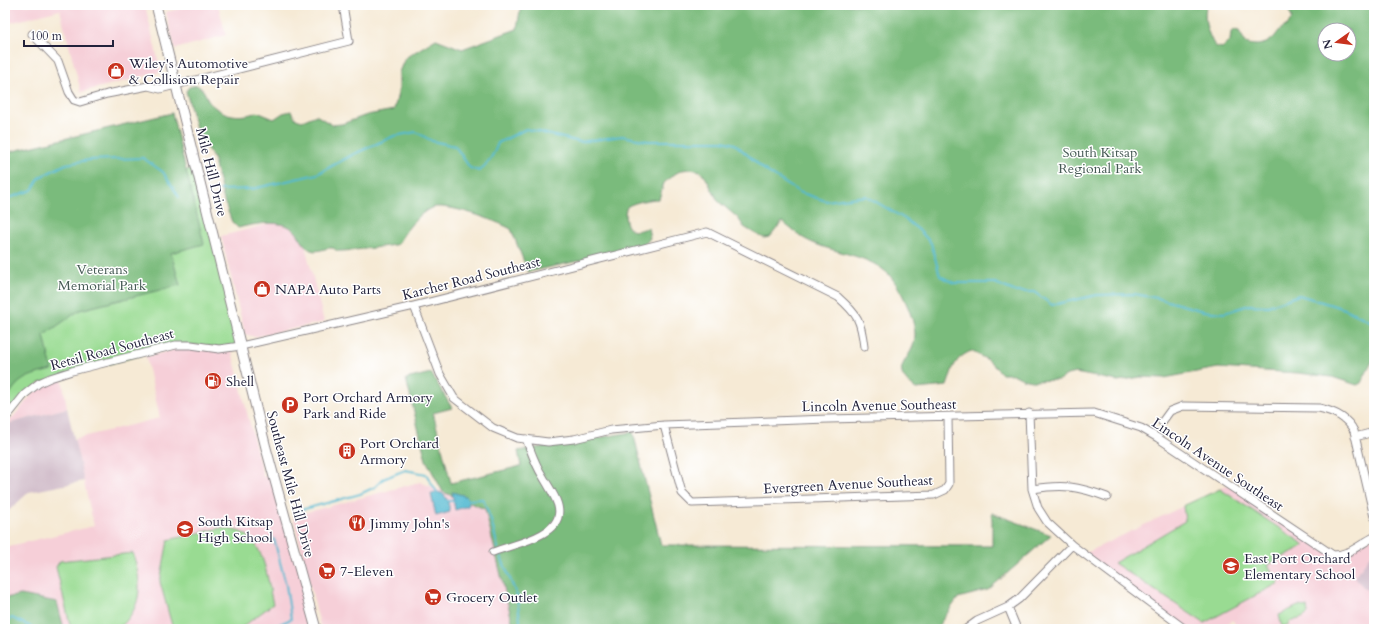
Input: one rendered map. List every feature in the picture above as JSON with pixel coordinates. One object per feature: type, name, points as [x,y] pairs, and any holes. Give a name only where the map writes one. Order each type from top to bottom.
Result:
[{"type":"main road","name":"Mile Hill Drive","points":[[156,5],[241,346]]},
{"type":"main road","name":"Southeast Mile Hill Drive","points":[[241,346],[266,448],[316,629]]},
{"type":"street","points":[[32,34],[58,61],[69,92],[74,100],[80,102],[107,94],[148,86],[160,89],[349,41],[343,5]]},
{"type":"street","name":"Karcher Road Southeast","points":[[241,346],[414,306],[706,232],[838,297],[856,314],[862,329],[864,347]]},
{"type":"street","name":"Lincoln Avenue Southeast","points":[[414,306],[440,374],[454,398],[493,428],[517,438],[548,442],[574,439],[611,430],[664,425],[828,419],[1094,413],[1141,428],[1333,555],[1343,555],[1374,537]]},
{"type":"street","name":"Retsil Road Southeast","points":[[5,419],[18,400],[28,391],[39,383],[60,374],[176,345],[219,348],[241,346]]},
{"type":"street","points":[[1162,422],[1170,411],[1184,406],[1319,408],[1331,411],[1348,422],[1355,437],[1374,517]]},
{"type":"street","points":[[1030,414],[1032,489],[1036,503],[1052,529],[1072,546],[1184,629]]},
{"type":"street","name":"Evergreen Avenue Southeast","points":[[664,425],[682,493],[692,503],[934,495],[945,490],[949,484],[948,417]]},
{"type":"street","points":[[1355,437],[1374,432]]},
{"type":"street","points":[[494,552],[543,534],[556,522],[560,510],[556,497],[541,475],[526,439]]},
{"type":"street","points":[[1032,489],[1052,486],[1072,486],[1107,497]]},
{"type":"street","points":[[966,629],[977,621],[1008,607],[1054,565],[1072,546]]},
{"type":"street","points":[[1008,607],[1017,629]]},
{"type":"shaded area","points":[[5,5],[145,5],[161,72],[81,92],[60,10],[9,23],[5,19]]},
{"type":"shaded area","points":[[194,5],[218,5],[226,35],[175,49],[166,12]]},
{"type":"shaded area","points":[[298,217],[324,322],[255,337],[245,334],[221,236]]},
{"type":"shaded area","name":"South Kitsap High School","points":[[180,348],[232,351],[263,477],[273,474],[316,629],[5,629],[5,547],[94,526],[74,439],[160,418],[146,357]]},
{"type":"shaded area","points":[[62,378],[67,408],[7,424],[34,392]]},
{"type":"shaded area","points":[[67,408],[84,481],[29,492],[5,514],[5,428],[7,424]]},
{"type":"shaded area","points":[[420,482],[485,509],[514,629],[321,629],[293,516]]},
{"type":"shaded area","name":"East Port Orchard Elementary School","points":[[1227,485],[1333,555],[1374,537],[1374,551],[1355,577],[1374,598],[1374,629],[1237,629],[1233,620],[1219,629],[1185,629],[1084,554]]},
{"type":"shaded area","points":[[1374,551],[1374,598],[1354,577]]},
{"type":"green space","name":"South Kitsap Regional Park","points":[[521,5],[1207,5],[1205,20],[1210,37],[1215,46],[1222,48],[1230,41],[1231,32],[1234,30],[1239,31],[1246,43],[1250,44],[1258,45],[1272,39],[1280,30],[1289,24],[1292,18],[1284,5],[1374,5],[1374,358],[1361,383],[1357,385],[1332,377],[1298,373],[1218,368],[1164,378],[1140,377],[1118,381],[1075,373],[1067,375],[1059,380],[1032,381],[1023,379],[1013,374],[1002,374],[988,360],[971,351],[960,357],[954,365],[947,386],[916,389],[902,375],[904,363],[914,344],[915,335],[913,321],[899,288],[890,276],[882,269],[861,258],[827,248],[807,240],[782,222],[770,237],[764,238],[754,233],[744,227],[738,218],[718,201],[706,178],[700,171],[691,169],[682,170],[673,175],[664,183],[659,199],[639,202],[626,208],[625,218],[630,229],[636,231],[648,228],[650,238],[645,244],[638,248],[528,272],[511,229],[471,213],[448,208],[431,208],[421,214],[404,234],[398,244],[348,251],[337,251],[333,248],[316,251],[311,250],[304,245],[296,232],[284,225],[268,223],[238,228],[232,222],[224,201],[213,157],[198,136],[186,91],[189,87],[197,85],[204,91],[208,101],[214,107],[232,115],[238,116],[257,112],[274,119],[283,113],[291,111],[296,119],[302,121],[316,115],[332,125],[342,124],[367,115],[394,110],[399,89],[399,72],[405,58],[436,39],[462,49],[517,29]]},
{"type":"green space","name":"Veterans Memorial Park","points":[[172,113],[204,244],[171,253],[180,285],[80,310],[44,335],[52,370],[29,376],[24,379],[14,388],[5,403],[5,153]]},
{"type":"green space","name":"Veterans Memorial Park","points":[[196,168],[241,346],[229,348],[183,344],[39,383],[5,419],[5,214]]},
{"type":"green space","points":[[431,373],[452,408],[433,413],[451,483],[521,466],[518,451],[633,432],[661,545],[992,546],[992,513],[1051,535],[988,590],[958,598],[936,629],[514,629],[485,509],[443,492],[426,460],[406,379]]},
{"type":"green space","points":[[1220,489],[1305,545],[1268,565],[1279,583],[1204,623],[1114,563],[1185,521],[1183,506]]},
{"type":"green space","points":[[221,528],[240,532],[250,538],[255,544],[263,560],[273,604],[241,628],[173,629],[160,582],[168,540]]},
{"type":"green space","points":[[133,553],[137,569],[139,593],[134,608],[126,621],[121,626],[114,629],[71,629],[56,567],[60,561]]},
{"type":"green space","points":[[21,595],[57,602],[64,629],[5,629],[5,598]]},
{"type":"green space","points":[[1298,606],[1307,607],[1308,614],[1302,618],[1289,622],[1289,624],[1282,627],[1279,615]]},
{"type":"water","points":[[437,492],[445,496],[450,512],[436,516],[431,494]]},
{"type":"water","points":[[452,492],[466,496],[469,504],[468,506],[455,510]]},
{"type":"waterway","points":[[220,190],[252,189],[317,174],[354,154],[394,136],[416,132],[432,141],[455,146],[470,168],[479,171],[491,158],[498,143],[526,129],[580,142],[622,136],[648,141],[723,141],[735,144],[766,171],[799,192],[826,201],[866,196],[905,219],[920,231],[931,243],[940,276],[954,283],[995,283],[1016,292],[1034,292],[1052,305],[1097,295],[1134,294],[1157,298],[1203,311],[1224,313],[1249,305],[1268,306],[1299,295],[1345,309],[1374,323]]},
{"type":"waterway","points":[[5,206],[9,198],[32,190],[40,177],[66,164],[89,160],[143,158],[163,172],[179,197]]},
{"type":"waterway","points":[[297,511],[360,494],[375,487],[383,479],[405,470],[426,474],[438,494]]},
{"type":"waterway","points":[[466,500],[483,499],[491,520],[498,548]]},
{"type":"waterway","points":[[444,501],[454,501]]},
{"type":"waterway","points":[[269,629],[291,619],[286,585],[274,539]]},
{"type":"waterway","points":[[499,552],[517,596],[521,629]]},
{"type":"waterway","points":[[5,620],[12,618],[36,629]]},
{"type":"place","name":"Wiley's Automotive & Collision Repair","points":[[116,71]]},
{"type":"place","name":"NAPA Auto Parts","points":[[262,289]]},
{"type":"place","name":"Shell","points":[[213,381]]},
{"type":"place","name":"Port Orchard Armory Park and Ride","points":[[290,405]]},
{"type":"place","name":"Port Orchard Armory","points":[[347,451]]},
{"type":"place","name":"Jimmy John's","points":[[357,523]]},
{"type":"place","name":"South Kitsap High School","points":[[185,529]]},
{"type":"place","name":"East Port Orchard Elementary School","points":[[1231,566]]},
{"type":"place","name":"7-Eleven","points":[[327,571]]},
{"type":"place","name":"Grocery Outlet","points":[[433,597]]}]
